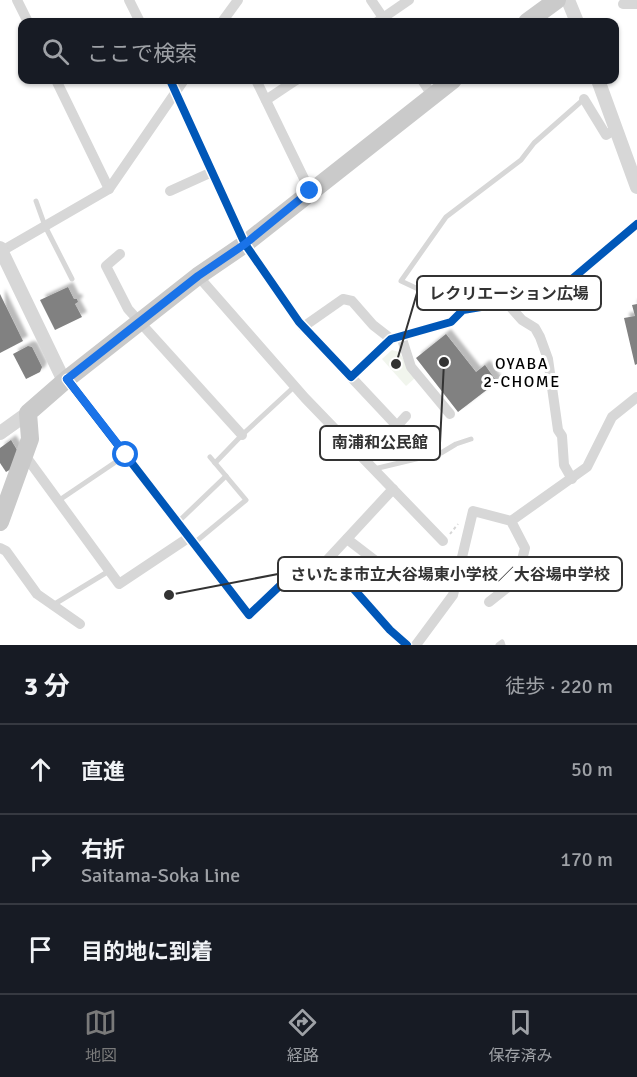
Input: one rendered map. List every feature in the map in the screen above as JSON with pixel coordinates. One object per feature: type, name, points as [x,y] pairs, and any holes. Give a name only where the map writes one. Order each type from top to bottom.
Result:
[{"type":"main road","points":[[532,18],[557,0]]},
{"type":"main road","points":[[0,522],[30,439],[28,413],[66,380],[198,276],[245,244],[447,84]]},
{"type":"street","points":[[17,0],[26,18]]},
{"type":"street","points":[[129,0],[138,18]]},
{"type":"street","points":[[227,18],[238,0]]},
{"type":"street","points":[[370,0],[380,18]]},
{"type":"street","points":[[386,18],[409,0]]},
{"type":"street","points":[[568,0],[575,18]]},
{"type":"street","points":[[623,4],[637,4]]},
{"type":"street","points":[[58,84],[109,189]]},
{"type":"street","points":[[172,84],[245,244],[303,327],[397,426],[406,416]]},
{"type":"street","points":[[181,84],[109,189],[0,250],[66,380],[249,615],[289,577],[317,571],[344,581],[352,587],[390,630],[407,645]]},
{"type":"street","points":[[258,84],[310,191]]},
{"type":"street","points":[[266,100],[290,84]]},
{"type":"street","points":[[425,84],[432,95]]},
{"type":"street","points":[[599,84],[637,187]]},
{"type":"street","points":[[584,99],[606,135],[616,129]]},
{"type":"street","points":[[171,191],[212,172]]},
{"type":"street","points":[[351,377],[396,337],[451,322],[463,310],[553,295],[637,224]]},
{"type":"street","points":[[120,255],[106,266],[128,309],[242,435]]},
{"type":"street","points":[[198,276],[295,386],[443,541]]},
{"type":"street","points":[[303,327],[343,299],[352,301],[373,326],[396,337],[411,367],[450,414]]},
{"type":"street","points":[[507,303],[522,320],[535,328],[540,337],[548,359],[558,430],[562,435],[564,465],[572,479]]},
{"type":"street","points":[[416,645],[453,595],[473,512],[512,521],[572,479],[587,467],[612,417],[637,396]]},
{"type":"street","points":[[0,433],[28,413]]},
{"type":"street","points":[[24,454],[119,584],[191,541]]},
{"type":"street","points":[[317,571],[393,489]]},
{"type":"street","points":[[489,602],[517,580],[525,548],[512,521]]},
{"type":"street","points":[[347,539],[377,562]]},
{"type":"street","points":[[0,548],[6,551],[37,594],[80,624]]},
{"type":"lane","points":[[463,310],[402,281],[446,217],[521,160],[534,143],[584,99]]},
{"type":"lane","points":[[36,201],[45,226],[72,279]]},
{"type":"lane","points":[[215,463],[295,386]]},
{"type":"lane","points":[[374,469],[441,453],[456,444],[471,439]]},
{"type":"lane","points":[[58,501],[126,455]]},
{"type":"lane","points":[[191,541],[246,500],[210,456]]},
{"type":"lane","points":[[177,523],[226,476]]},
{"type":"lane","points":[[53,605],[109,571]]},
{"type":"shaded area","points":[[392,350],[399,352],[415,378],[406,386],[382,359]]},
{"type":"building","points":[[68,287],[74,299],[77,299],[78,302],[75,304],[82,317],[55,330],[40,300]]},
{"type":"building","points":[[0,294],[23,341],[0,353]]},
{"type":"building","points":[[637,304],[637,364],[635,365],[624,318],[635,316],[632,305]]},
{"type":"building","points":[[446,334],[476,372],[485,365],[497,382],[458,412],[416,358]]},
{"type":"building","points":[[28,346],[32,347],[42,367],[40,372],[26,379],[13,354]]},
{"type":"building","points":[[11,440],[17,450],[11,469],[6,472],[0,463],[0,448]]},
{"type":"cycle path","points":[[172,84],[245,244],[299,322],[351,377],[391,339],[451,322],[463,310],[553,295],[637,224]]},
{"type":"cycle path","points":[[67,379],[249,615],[289,577],[317,571],[344,581],[352,587],[390,630],[407,645]]},
{"type":"place","name":"南浦和公民館","points":[[444,362]]},
{"type":"place","name":"レクリエーション広場","points":[[396,364]]},
{"type":"place","name":"さいたま市立大谷場東小学校／大谷場中学校","points":[[169,595]]},
{"type":"district","name":"OYABA 2-CHOME","points":[[522,372]]},
{"type":"route","points":[[126,455],[67,379],[198,276],[245,244],[310,191]]}]
